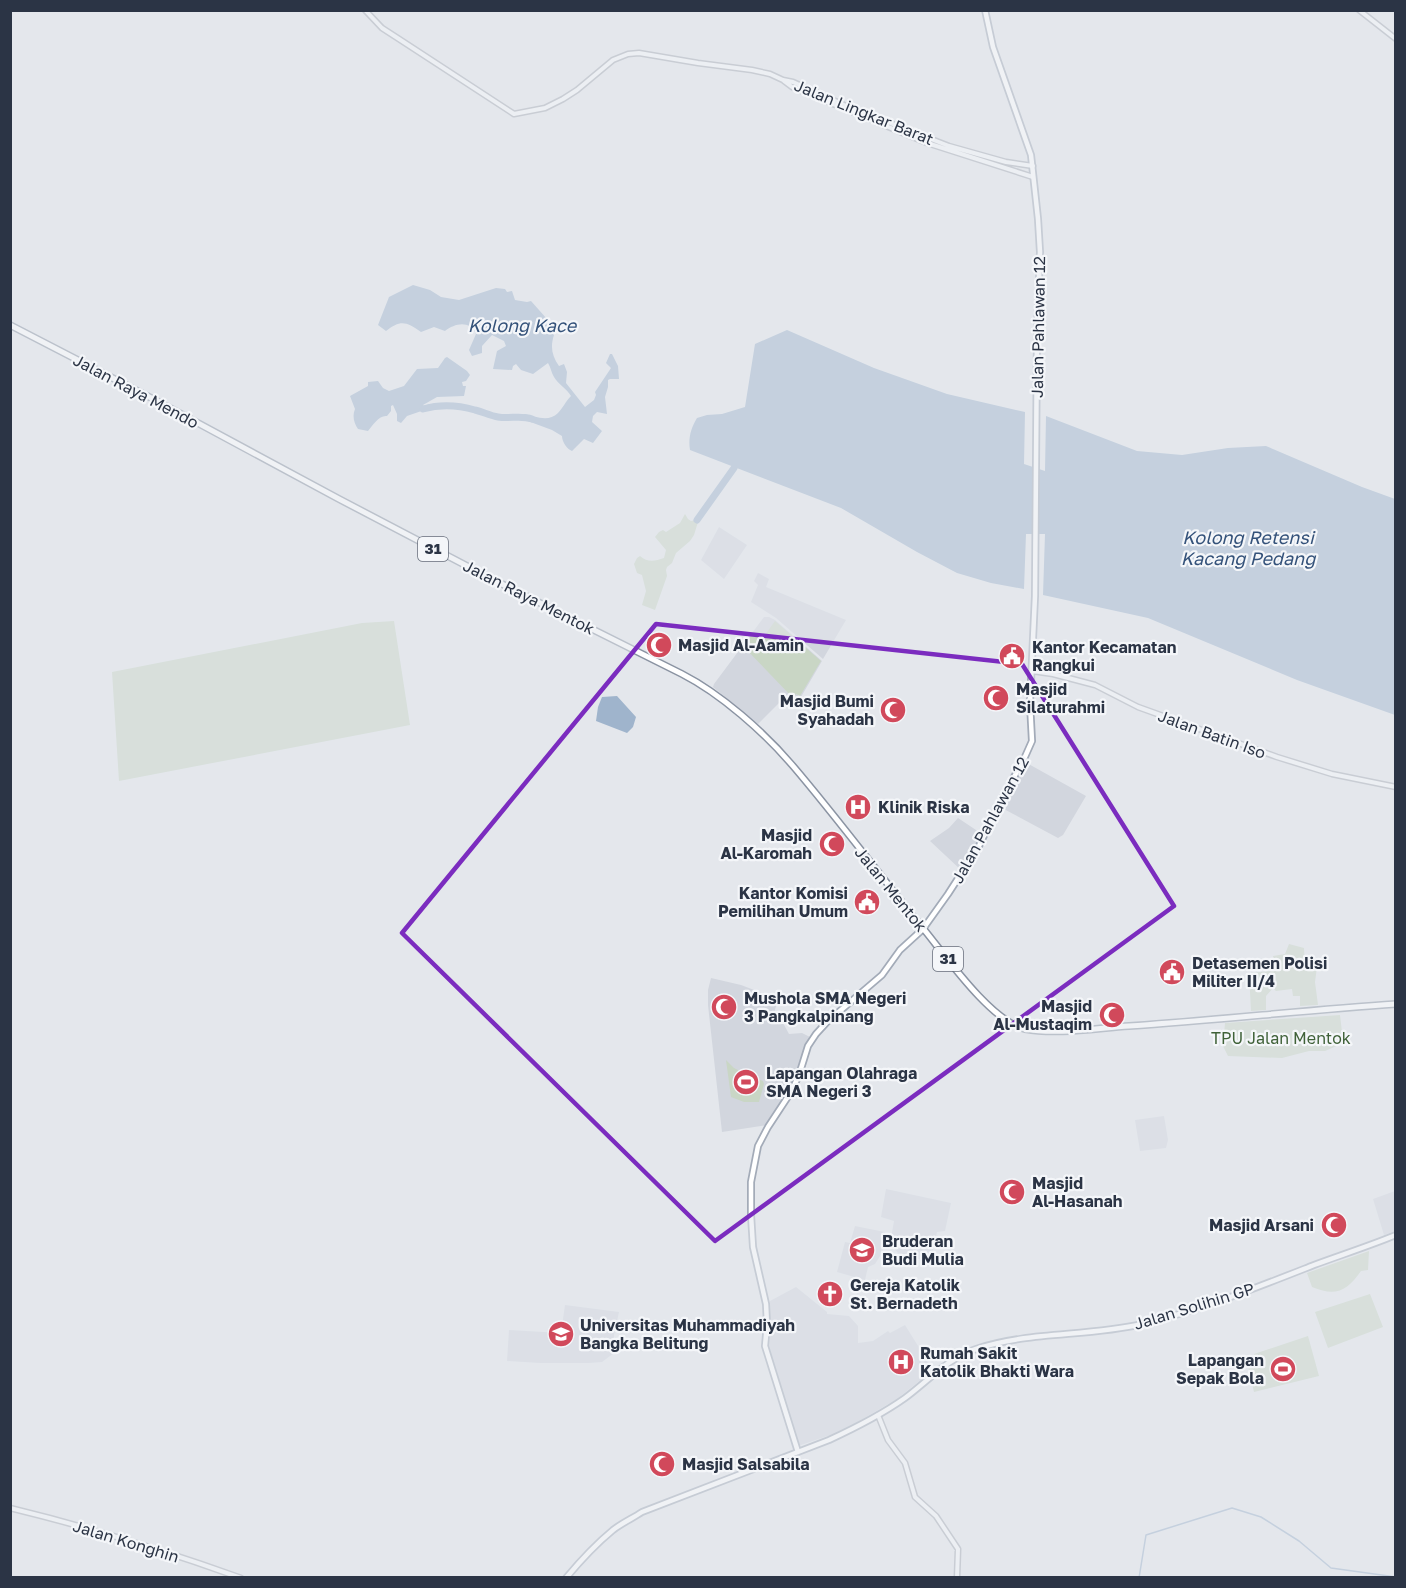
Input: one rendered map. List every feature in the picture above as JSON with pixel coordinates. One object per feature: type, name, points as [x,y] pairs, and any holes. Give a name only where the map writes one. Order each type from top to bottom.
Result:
[{"type":"highway","name":"Jalan Raya Mendo","points":[[10,325],[262,458]]},
{"type":"highway","name":"Jalan Raya Mentok","points":[[262,458],[605,636]]},
{"type":"highway","name":"Jalan Mentok","points":[[605,636],[691,678],[741,715],[767,739],[792,764],[923,929],[989,1006],[1010,1023],[1025,1029],[1106,1028],[1395,1004]]},
{"type":"main road","name":"Jalan Pahlawan 12","points":[[798,1452],[765,1346],[766,1304],[751,1236],[750,1196],[754,1162],[760,1140],[794,1086],[811,1041],[827,1022],[882,975],[900,950],[923,929],[975,854],[1029,750],[1032,737],[1030,710],[1035,538],[1036,332],[1040,252],[1033,166],[1024,131],[993,47],[985,10]]},
{"type":"main road","name":"Jalan Solihin GP","points":[[566,1578],[586,1554],[615,1528],[642,1512],[829,1440],[856,1427],[905,1397],[947,1364],[966,1353],[1011,1340],[1122,1328],[1163,1318],[1241,1293],[1395,1235]]},
{"type":"street","points":[[365,10],[391,34],[514,114],[544,108],[563,99],[613,60],[639,53],[752,70],[783,80]]},
{"type":"street","points":[[1359,10],[1395,39]]},
{"type":"street","name":"Jalan Lingkar Barat","points":[[783,80],[793,82],[843,105],[949,146],[1006,162],[1033,166]]},
{"type":"street","name":"Jalan Lingkar Barat","points":[[783,80],[792,87],[927,143],[1035,178]]},
{"type":"street","name":"Jalan Batin Iso","points":[[1032,671],[1095,685],[1138,707],[1277,757],[1332,774],[1395,787]]},
{"type":"street","points":[[878,1415],[888,1440],[905,1463],[915,1497],[936,1516],[958,1549],[957,1578]]},
{"type":"street","name":"Jalan Konghin","points":[[10,1508],[153,1549],[241,1578]]},
{"type":"highlighted area","points":[[656,624],[1022,664],[1174,906],[715,1241],[402,933]]},
{"type":"shaded area","points":[[719,527],[747,545],[724,579],[701,560]]},
{"type":"shaded area","points":[[758,573],[769,579],[766,587],[846,620],[823,659],[776,618],[751,602],[758,585],[754,581]]},
{"type":"shaded area","points":[[764,617],[775,620],[822,661],[798,702],[792,706],[781,701],[758,724],[713,687]]},
{"type":"shaded area","points":[[1025,762],[1086,796],[1063,835],[1058,838],[1000,807]]},
{"type":"shaded area","points":[[958,818],[982,834],[961,870],[930,841],[949,828]]},
{"type":"shaded area","points":[[711,978],[741,985],[778,999],[773,1017],[782,1021],[789,1034],[802,1033],[810,1037],[793,1086],[768,1125],[722,1132],[708,1005]]},
{"type":"shaded area","points":[[1164,1116],[1168,1140],[1166,1148],[1140,1151],[1135,1120]]},
{"type":"shaded area","points":[[886,1189],[951,1203],[945,1231],[937,1232],[930,1262],[899,1254],[890,1244],[894,1221],[881,1217]]},
{"type":"shaded area","points":[[1395,1191],[1395,1231],[1384,1235],[1373,1199]]},
{"type":"shaded area","name":"Bruderan Budi Mulia","points":[[855,1226],[885,1232],[880,1256],[875,1264],[868,1267],[865,1280],[837,1272],[845,1242],[850,1243]]},
{"type":"shaded area","points":[[796,1287],[827,1314],[849,1316],[858,1326],[858,1343],[873,1341],[888,1331],[890,1333],[905,1325],[933,1370],[897,1399],[842,1431],[798,1446],[769,1346],[770,1301]]},
{"type":"shaded area","name":"Universitas Muhammadiyah Bangka Belitung","points":[[565,1305],[619,1312],[614,1335],[614,1353],[602,1362],[589,1363],[507,1361],[509,1330],[561,1333]]},
{"type":"green space","points":[[685,514],[691,521],[698,522],[694,535],[676,553],[672,563],[667,567],[667,576],[655,610],[642,605],[646,591],[642,575],[637,573],[634,564],[640,556],[652,561],[664,558],[666,550],[655,537],[659,532],[663,530],[666,532],[680,523]]},
{"type":"green space","points":[[394,621],[410,725],[119,781],[112,672],[362,623]]},
{"type":"green space","points":[[775,621],[821,661],[800,696],[796,694],[793,698],[743,646],[754,632],[762,639]]},
{"type":"green space","name":"TPU Jalan Mentok","points":[[1289,944],[1304,948],[1305,966],[1317,967],[1315,982],[1318,1005],[1300,1006],[1300,996],[1293,996],[1292,989],[1276,991],[1273,988],[1266,996],[1266,1010],[1251,1011],[1249,973],[1271,971],[1273,956],[1285,954]]},
{"type":"green space","name":"TPU Jalan Mentok","points":[[1340,1015],[1342,1032],[1339,1045],[1325,1051],[1309,1051],[1282,1058],[1228,1056],[1223,1046],[1225,1023]]},
{"type":"green space","name":"Lapangan Olahraga SMA Negeri 3","points":[[726,1060],[734,1068],[763,1081],[759,1102],[744,1102],[731,1097]]},
{"type":"green space","points":[[1369,1251],[1368,1270],[1361,1271],[1346,1287],[1328,1292],[1312,1287],[1307,1273]]},
{"type":"green space","points":[[1370,1294],[1383,1327],[1328,1348],[1315,1312]]},
{"type":"green space","name":"Lapangan Sepak Bola","points":[[1308,1336],[1319,1376],[1254,1392],[1247,1362],[1256,1358],[1254,1354]]},
{"type":"water","name":"Kolong Kace","points":[[413,285],[430,290],[441,297],[459,300],[496,288],[505,289],[507,292],[512,291],[515,300],[531,301],[547,319],[554,335],[552,351],[555,359],[559,366],[564,364],[567,372],[566,383],[585,407],[594,400],[595,392],[611,368],[606,363],[612,354],[618,366],[619,379],[608,380],[605,397],[607,414],[597,412],[593,416],[592,422],[602,431],[593,443],[584,439],[572,451],[565,445],[562,436],[525,420],[524,414],[541,418],[554,416],[571,396],[556,380],[548,363],[533,374],[521,370],[516,364],[512,370],[493,369],[497,351],[506,346],[504,341],[492,335],[482,346],[482,353],[472,356],[469,350],[476,334],[470,326],[462,324],[445,331],[434,327],[421,332],[403,323],[386,331],[378,325],[389,297]]},
{"type":"water","name":"Kolong Retensi Kacang Pedang","points":[[787,330],[874,368],[947,394],[1025,412],[1024,464],[1045,471],[1046,416],[1137,451],[1182,455],[1228,448],[1266,446],[1395,499],[1395,715],[1297,680],[1148,618],[1043,595],[1045,534],[1026,534],[1024,589],[991,583],[957,573],[841,508],[690,450],[690,433],[697,418],[745,407],[755,344]]},
{"type":"water","points":[[447,357],[470,375],[466,381],[462,382],[463,386],[466,386],[464,396],[437,397],[423,405],[430,404],[433,407],[407,416],[401,423],[397,421],[393,405],[387,416],[379,419],[368,431],[358,429],[350,396],[368,386],[368,382],[378,381],[383,388],[389,391],[404,386],[417,369],[438,368]]},
{"type":"water","points":[[617,696],[636,717],[633,727],[627,733],[596,721],[602,697]]},
{"type":"waterway","points":[[423,409],[436,406],[456,406],[498,417],[532,419]]},
{"type":"waterway","points":[[697,520],[734,468]]},
{"type":"waterway","points":[[1139,1578],[1146,1535],[1232,1508],[1261,1517],[1299,1541],[1331,1568],[1396,1577]]},
{"type":"place","name":"Masjid Al-Aamin","points":[[659,645]]},
{"type":"place","name":"Kantor Kecamatan Rangkui","points":[[1012,656]]},
{"type":"place","name":"Masjid Silaturahmi","points":[[996,698]]},
{"type":"place","name":"Masjid Bumi Syahadah","points":[[893,710]]},
{"type":"place","name":"Klinik Riska","points":[[858,807]]},
{"type":"place","name":"Masjid Al-Karomah","points":[[832,844]]},
{"type":"place","name":"Kantor Komisi Pemilihan Umum","points":[[867,902]]},
{"type":"place","name":"Detasemen Polisi Militer II/4","points":[[1172,972]]},
{"type":"place","name":"Mushola SMA Negeri 3 Pangkalpinang","points":[[724,1007]]},
{"type":"place","name":"Masjid Al-Mustaqim","points":[[1112,1015]]},
{"type":"place","name":"Lapangan Olahraga SMA Negeri 3","points":[[746,1082]]},
{"type":"place","name":"Masjid Al-Hasanah","points":[[1012,1192]]},
{"type":"place","name":"Masjid Arsani","points":[[1334,1225]]},
{"type":"place","name":"Bruderan Budi Mulia","points":[[862,1250]]},
{"type":"place","name":"Gereja Katolik St. Bernadeth","points":[[830,1294]]},
{"type":"place","name":"Universitas Muhammadiyah Bangka Belitung","points":[[561,1334]]},
{"type":"place","name":"Rumah Sakit Katolik Bhakti Wara","points":[[901,1362]]},
{"type":"place","name":"Lapangan Sepak Bola","points":[[1283,1369]]},
{"type":"place","name":"Masjid Salsabila","points":[[662,1464]]}]
